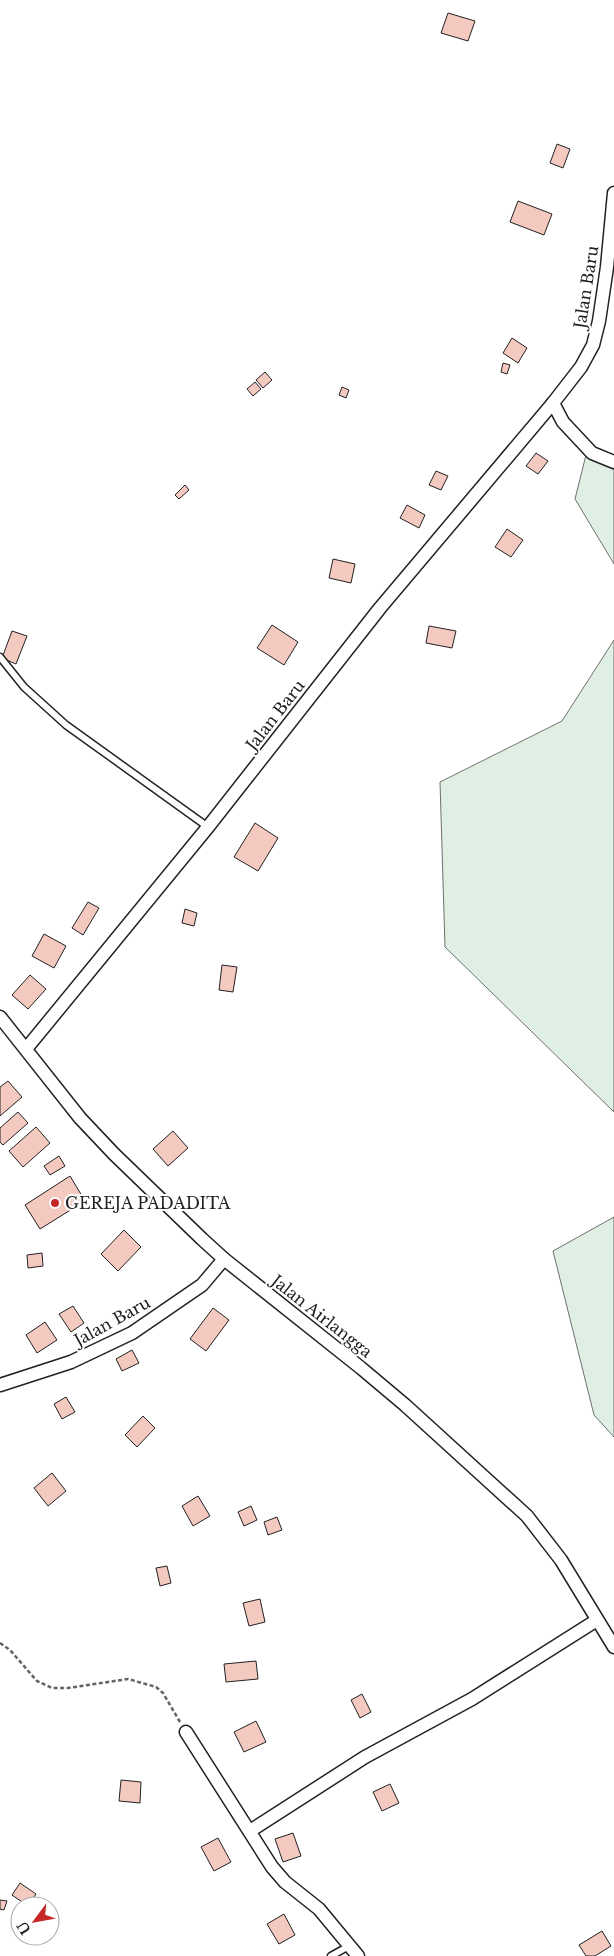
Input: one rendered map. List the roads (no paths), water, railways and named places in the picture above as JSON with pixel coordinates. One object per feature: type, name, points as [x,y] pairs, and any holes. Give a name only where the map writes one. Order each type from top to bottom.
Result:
[{"type":"street","name":"Jalan Baru","points":[[26,1049],[208,827],[380,608],[581,366],[593,345],[599,321],[607,266],[614,193]]},
{"type":"street","points":[[552,403],[563,422],[576,438],[592,453],[614,462]]},
{"type":"street","name":"Jalan Airlangga","points":[[0,1017],[86,1125],[224,1260],[376,1380],[527,1516],[561,1560],[614,1647]]},
{"type":"street","name":"Jalan Baru","points":[[0,1385],[71,1362],[132,1333],[202,1285],[224,1260]]},
{"type":"street","points":[[250,1831],[365,1757],[465,1703],[597,1620]]},
{"type":"street","points":[[186,1732],[272,1867],[285,1882],[319,1909],[354,1951]]},
{"type":"lane","points":[[0,657],[24,687],[66,725],[208,827]]},
{"type":"lane","points":[[331,1956],[354,1951]]},
{"type":"place","name":"GEREJA PADADITA","points":[[55,1203]]}]
